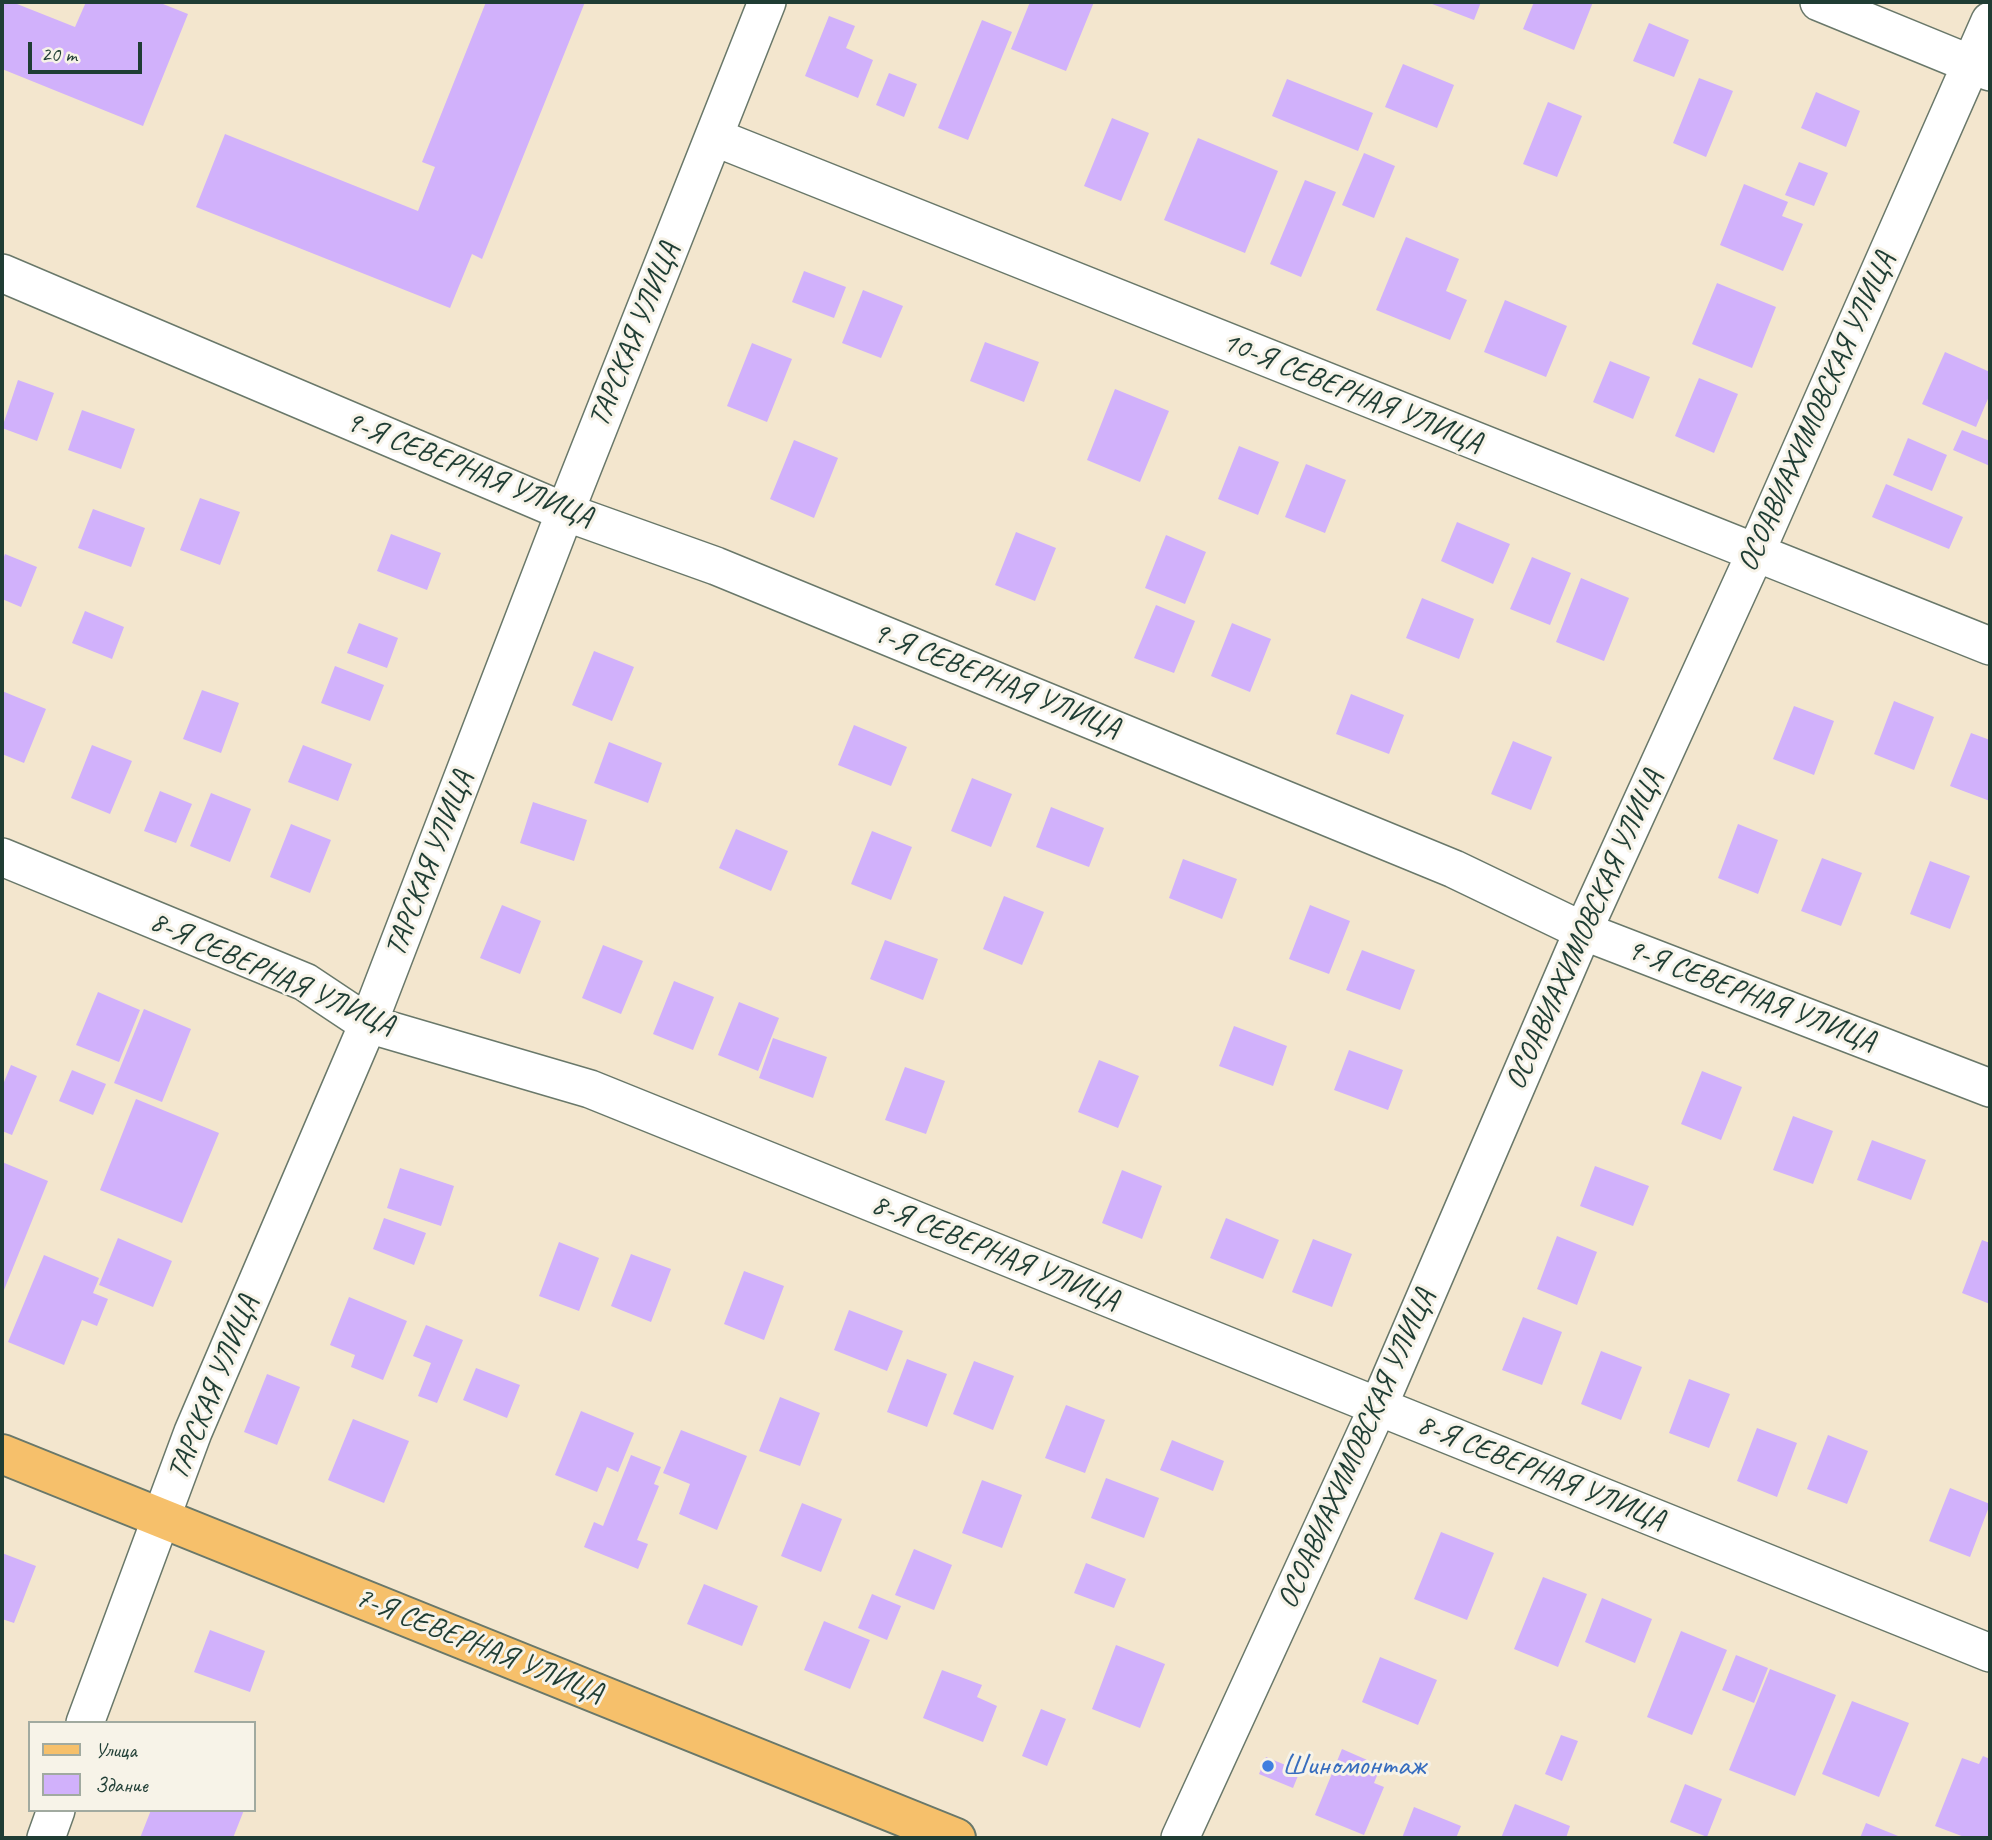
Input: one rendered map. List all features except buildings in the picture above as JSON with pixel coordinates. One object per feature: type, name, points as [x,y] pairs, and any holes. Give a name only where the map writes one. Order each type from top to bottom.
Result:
[{"type":"main road","name":"7-Я СЕВЕРНАЯ УЛИЦА","points":[[2,1454],[956,1838]]},
{"type":"street","name":"ТАРСКАЯ УЛИЦА","points":[[86,1721],[193,1432],[369,1024],[565,512],[767,2]]},
{"type":"street","points":[[1819,2],[1981,68]]},
{"type":"street","name":"ОСОАВИАХИМОВСКАЯ УЛИЦА","points":[[1180,1838],[1378,1407],[1583,931],[1981,68],[1990,21]]},
{"type":"street","name":"10-Я СЕВЕРНАЯ УЛИЦА","points":[[714,137],[1990,646]]},
{"type":"street","name":"9-Я СЕВЕРНАЯ УЛИЦА","points":[[2,272],[565,512],[716,566],[1454,870],[1583,931],[1990,1088]]},
{"type":"street","name":"8-Я СЕВЕРНАЯ УЛИЦА","points":[[2,857],[305,982],[369,1024],[590,1089],[1990,1653]]},
{"type":"street","points":[[46,1838],[55,1812]]},
{"type":"place","name":"Шиномонтаж","points":[[1268,1766]]}]
